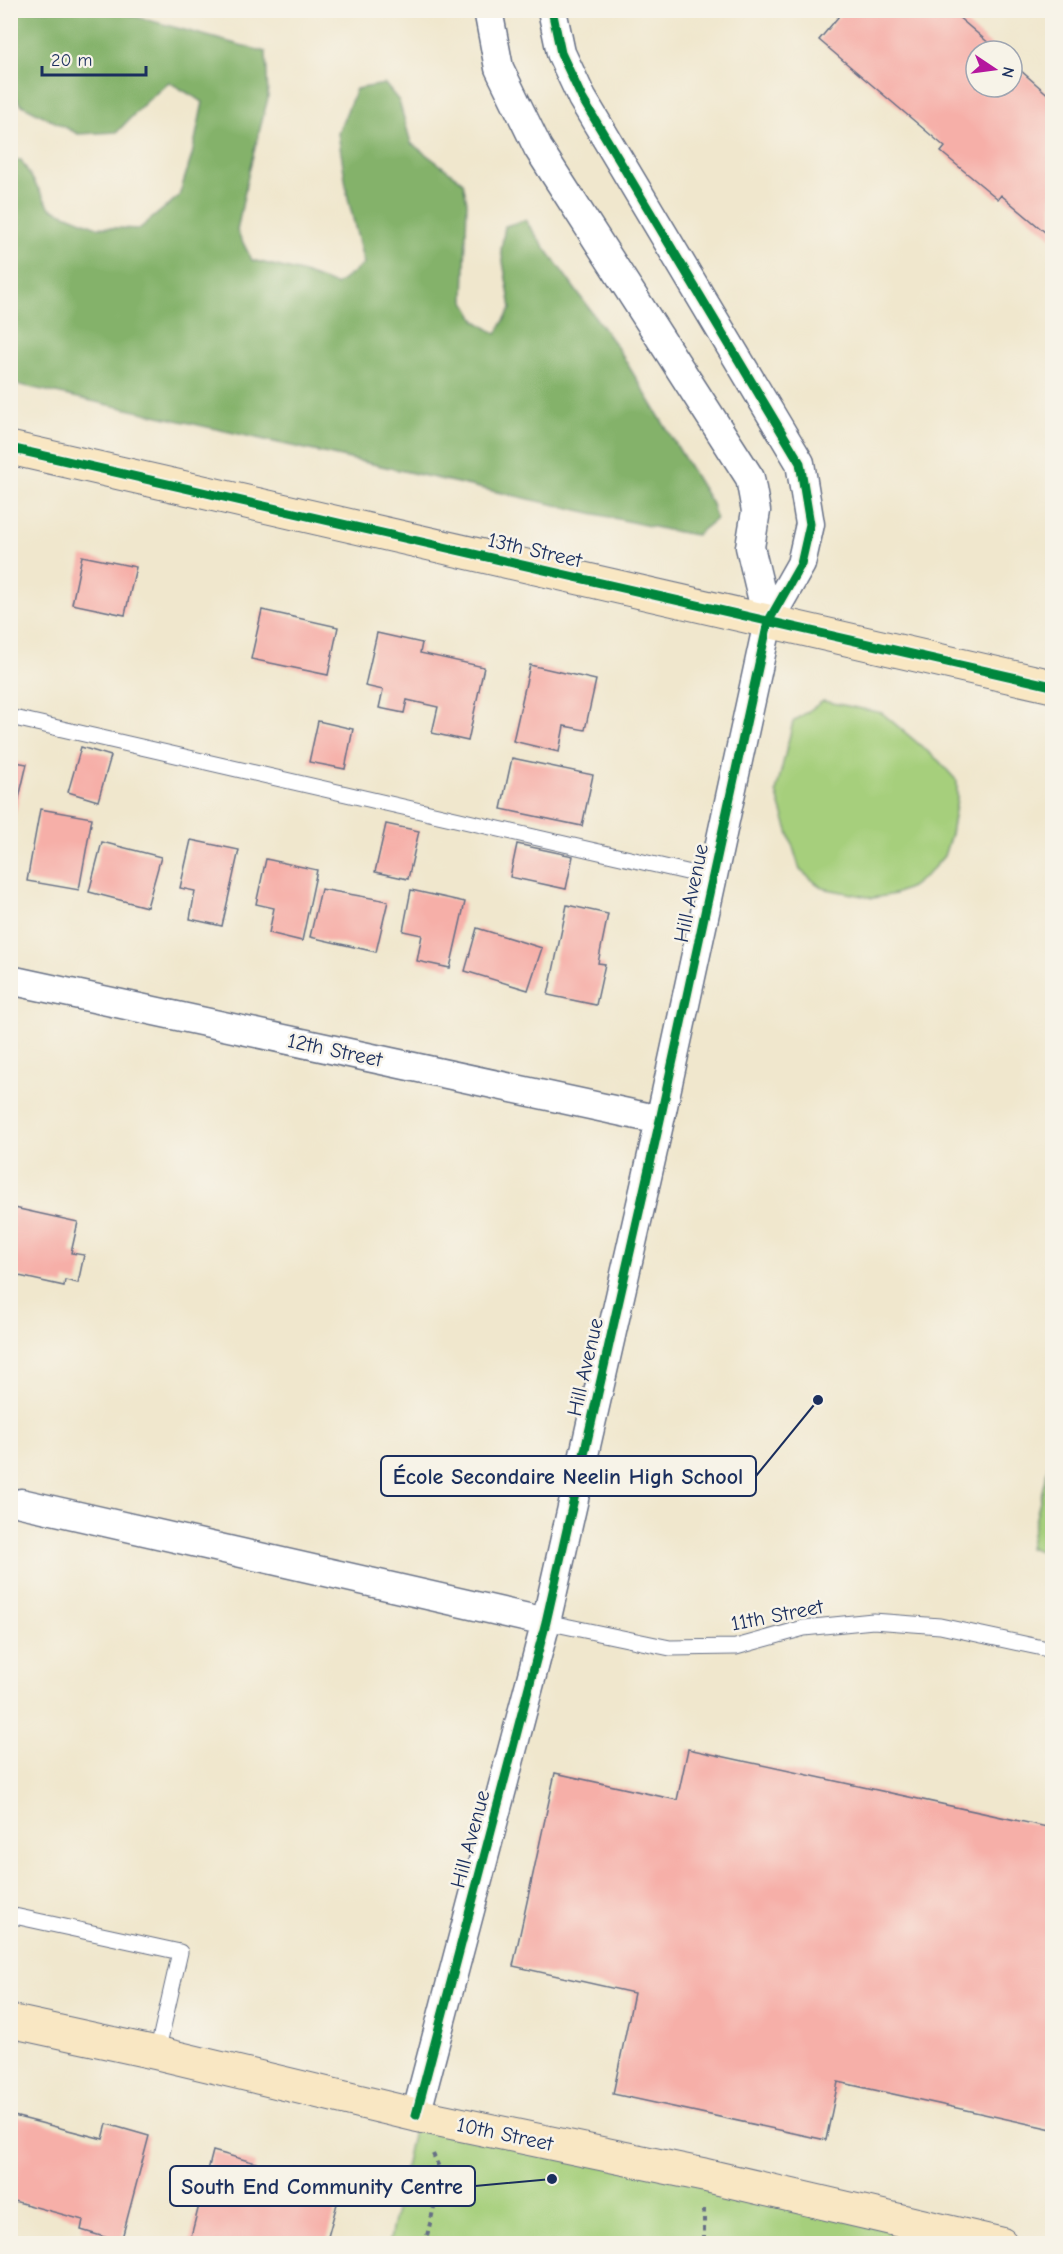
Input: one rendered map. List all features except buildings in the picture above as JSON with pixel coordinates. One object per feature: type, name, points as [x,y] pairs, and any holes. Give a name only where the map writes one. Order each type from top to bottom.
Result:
[{"type":"street","points":[[488,10],[499,68],[538,148],[750,478],[756,511],[750,547],[768,622]]},
{"type":"street","points":[[552,10],[561,53],[582,98],[800,463],[810,524],[801,564],[768,622]]},
{"type":"street","name":"13th Street","points":[[10,448],[1053,686]]},
{"type":"street","name":"Hill Avenue","points":[[416,2115],[546,1622],[660,1120],[768,622]]},
{"type":"street","name":"12th Street","points":[[10,980],[660,1120]]},
{"type":"street","points":[[21,1503],[546,1622]]},
{"type":"street","name":"10th Street","points":[[10,2021],[157,2053],[416,2115],[704,2175],[1001,2244]]},
{"type":"lane","points":[[10,717],[712,878]]},
{"type":"lane","name":"11th Street","points":[[546,1622],[670,1648],[736,1647],[804,1628],[873,1621],[940,1626],[1053,1650]]},
{"type":"lane","points":[[10,1914],[180,1952],[157,2053]]},
{"type":"path","points":[[416,2115],[442,2174],[425,2244]]},
{"type":"green space","points":[[11,10],[115,11],[266,52],[268,98],[249,171],[237,231],[252,260],[301,272],[336,285],[364,264],[348,198],[338,133],[356,89],[385,84],[399,101],[411,143],[463,182],[467,202],[464,300],[476,321],[496,334],[511,308],[501,250],[505,226],[525,220],[619,350],[712,504],[716,519],[696,535],[667,530],[11,383],[11,160],[21,160],[50,208],[97,227],[139,229],[179,196],[192,155],[203,102],[169,82],[117,132],[78,134],[20,104],[11,89]]},
{"type":"green space","points":[[823,701],[882,713],[939,761],[957,781],[957,799],[951,834],[944,856],[929,873],[911,887],[895,894],[873,898],[822,888],[800,870],[776,792],[793,722]]},
{"type":"green space","points":[[1052,1448],[1052,1554],[1029,1548]]},
{"type":"green space","points":[[416,2115],[989,2244],[389,2244]]},
{"type":"cycle path","points":[[416,2115],[546,1622],[660,1120],[768,622],[801,564],[810,524],[800,463],[582,98],[561,53],[552,10]]},
{"type":"cycle path","points":[[10,448],[1052,686]]},
{"type":"place","name":"École Secondaire Neelin High School","points":[[818,1400]]},
{"type":"place","name":"South End Community Centre","points":[[552,2179]]}]
